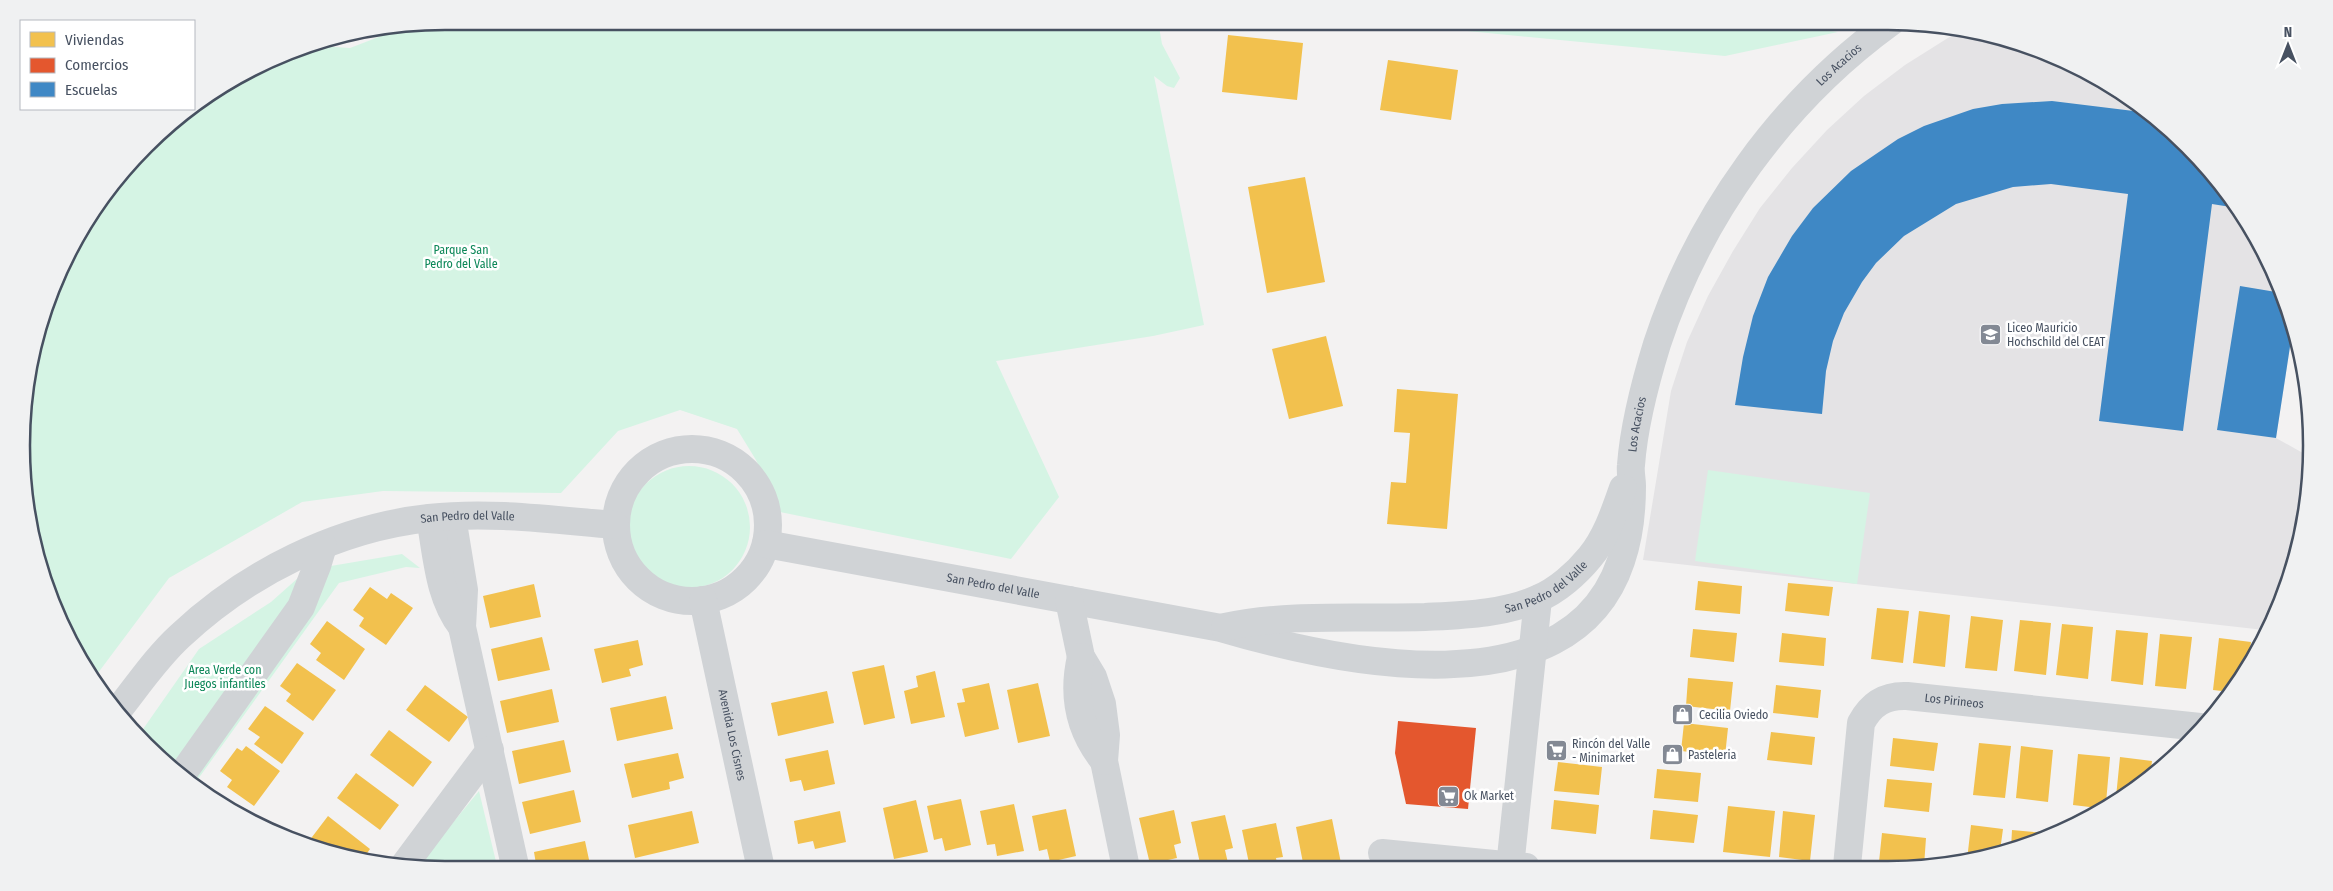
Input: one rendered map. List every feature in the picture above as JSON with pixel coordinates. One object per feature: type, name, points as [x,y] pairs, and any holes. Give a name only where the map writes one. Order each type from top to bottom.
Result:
[{"type":"street","name":"Los Acacios","points":[[1533,650],[1561,638],[1578,626],[1604,597],[1614,578],[1622,558],[1629,519],[1632,484],[1631,467],[1639,415],[1658,343],[1676,294],[1698,247],[1723,201],[1769,138],[1837,66],[1881,30]]},
{"type":"street","points":[[691,449],[706,450],[729,458],[745,470],[758,486],[766,504],[768,524],[766,544],[760,560],[750,575],[736,587],[720,596],[703,600],[684,601],[666,597],[649,589],[635,576],[624,561],[617,544],[615,525],[618,505],[625,487],[637,471],[653,459],[671,452],[691,449]]},
{"type":"street","name":"San Pedro del Valle","points":[[1221,628],[1257,620],[1449,616],[1489,611],[1538,599],[1566,581],[1592,555],[1616,509],[1631,467]]},
{"type":"street","name":"San Pedro del Valle","points":[[122,705],[178,637],[244,584],[323,546],[355,533],[396,523],[441,517],[496,517],[615,525]]},
{"type":"street","points":[[441,517],[444,594],[454,617],[462,627],[514,861]]},
{"type":"street","name":"San Pedro del Valle","points":[[766,544],[1221,628],[1262,640],[1316,651],[1400,662],[1463,664],[1507,658],[1533,650]]},
{"type":"street","points":[[186,769],[296,614],[310,586],[323,546]]},
{"type":"street","points":[[1515,861],[1538,599]]},
{"type":"street","name":"Avenida Los Cisnes","points":[[703,600],[760,861]]},
{"type":"street","points":[[1069,600],[1081,657],[1076,679],[1080,720],[1093,748],[1104,761],[1125,861]]},
{"type":"street","points":[[1398,618],[1400,662]]},
{"type":"street","name":"Los Pirineos","points":[[1847,861],[1861,723],[1874,705],[1884,699],[1895,696],[1907,696],[2193,726]]},
{"type":"street","points":[[409,859],[490,750]]},
{"type":"street","points":[[1382,853],[1458,861]]},
{"type":"shaded area","name":"Liceo Mauricio Hochschild del CEAT","points":[[1952,35],[1995,44],[2047,62],[2071,73],[2118,100],[2161,133],[2200,172],[2233,215],[2260,262],[2271,286],[2290,344],[2276,438],[2303,453],[2299,500],[2289,553],[2281,579],[2260,630],[1643,560],[1671,391],[1687,342],[1708,296],[1760,208],[1792,168],[1827,130],[1864,96],[1905,65]]},
{"type":"green space","name":"Parque San Pedro del Valle","points":[[446,30],[1160,30],[1162,44],[1180,78],[1174,88],[1167,86],[1154,76],[1204,325],[1153,336],[996,361],[1059,497],[1011,559],[780,512],[756,460],[737,429],[680,410],[618,431],[561,493],[383,491],[302,502],[169,578],[98,673],[73,629],[52,579],[38,527],[31,473],[31,418],[38,364],[52,312],[62,286],[73,262],[100,215],[133,172],[172,133],[215,100],[262,73],[286,62],[329,47],[350,48],[384,35]]},
{"type":"green space","points":[[1458,30],[1823,30],[1838,32],[1725,56]]},
{"type":"green space","points":[[689,466],[701,467],[712,471],[723,476],[732,484],[740,493],[745,504],[749,515],[749,539],[745,550],[740,561],[732,570],[723,578],[712,583],[701,587],[689,588],[677,587],[666,583],[655,578],[646,570],[638,561],[633,550],[629,539],[628,527],[629,515],[633,504],[638,493],[646,484],[655,476],[666,471],[677,467]]},
{"type":"green space","points":[[1708,470],[1870,493],[1857,584],[1695,561]]},
{"type":"green space","name":"Area Verde con Juegos infantiles","points":[[402,554],[420,568],[406,567],[339,583],[198,779],[172,758],[143,729],[199,649],[271,602],[307,570]]},
{"type":"green space","points":[[479,791],[496,861],[422,860]]},
{"type":"building: Viviendas","points":[[1228,35],[1303,43],[1297,100],[1222,92]]},
{"type":"building: Viviendas","points":[[1388,60],[1458,70],[1451,120],[1380,110]]},
{"type":"building: Viviendas","points":[[1305,177],[1325,282],[1267,293],[1248,187]]},
{"type":"building: Viviendas","points":[[1326,336],[1343,406],[1289,419],[1272,349]]},
{"type":"building: Viviendas","points":[[1397,389],[1458,394],[1447,529],[1387,524],[1391,482],[1406,483],[1410,433],[1394,432]]},
{"type":"building: Viviendas","points":[[1698,581],[1742,586],[1740,614],[1695,610]]},
{"type":"building: Viviendas","points":[[1788,583],[1833,587],[1829,616],[1785,611]]},
{"type":"building: Viviendas","points":[[534,584],[541,617],[490,628],[483,596]]},
{"type":"building: Viviendas","points":[[370,587],[387,599],[391,593],[413,608],[386,645],[359,626],[364,618],[353,610]]},
{"type":"building: Viviendas","points":[[1877,608],[1909,611],[1903,663],[1871,659]]},
{"type":"building: Viviendas","points":[[1919,611],[1950,615],[1945,667],[1913,663]]},
{"type":"building: Viviendas","points":[[1971,616],[2003,620],[1997,671],[1965,668]]},
{"type":"building: Viviendas","points":[[2020,620],[2051,623],[2046,675],[2014,671]]},
{"type":"building: Viviendas","points":[[327,621],[365,649],[344,680],[316,660],[321,653],[310,644]]},
{"type":"building: Viviendas","points":[[2062,624],[2093,627],[2088,679],[2056,675]]},
{"type":"building: Viviendas","points":[[1693,629],[1737,633],[1734,662],[1690,657]]},
{"type":"building: Viviendas","points":[[2116,630],[2148,633],[2143,685],[2111,681]]},
{"type":"building: Viviendas","points":[[1782,633],[1826,638],[1824,666],[1779,662]]},
{"type":"building: Viviendas","points":[[2160,634],[2192,637],[2186,689],[2155,686]]},
{"type":"building: Viviendas","points":[[542,637],[550,670],[498,681],[491,649]]},
{"type":"building: Viviendas","points":[[2219,638],[2251,642],[2247,653],[2222,691],[2213,690]]},
{"type":"building: Viviendas","points":[[638,640],[643,665],[629,669],[631,676],[602,683],[594,649]]},
{"type":"building: Viviendas","points":[[297,663],[336,690],[313,721],[286,701],[291,694],[280,686]]},
{"type":"building: Viviendas","points":[[884,665],[895,718],[864,725],[852,672]]},
{"type":"building: Viviendas","points":[[935,671],[945,717],[911,724],[904,691],[918,687],[916,676]]},
{"type":"building: Viviendas","points":[[1688,678],[1733,682],[1730,711],[1686,706]]},
{"type":"building: Viviendas","points":[[989,683],[999,729],[965,737],[957,703],[965,702],[962,689]]},
{"type":"building: Viviendas","points":[[1038,683],[1050,736],[1018,743],[1007,690]]},
{"type":"building: Viviendas","points":[[425,685],[468,717],[449,742],[406,710]]},
{"type":"building: Viviendas","points":[[1776,685],[1821,690],[1818,718],[1773,713]]},
{"type":"building: Viviendas","points":[[552,689],[559,722],[507,733],[500,701]]},
{"type":"building: Viviendas","points":[[827,691],[834,723],[778,736],[771,703]]},
{"type":"building: Viviendas","points":[[666,696],[673,729],[617,741],[610,708]]},
{"type":"building: Viviendas","points":[[265,706],[304,733],[282,764],[254,744],[260,737],[248,729]]},
{"type":"building: Viviendas","points":[[1684,723],[1728,728],[1725,756],[1681,751]]},
{"type":"building: Viviendas","points":[[389,730],[432,762],[413,787],[370,755]]},
{"type":"building: Viviendas","points":[[1771,732],[1815,737],[1812,765],[1767,760]]},
{"type":"building: Viviendas","points":[[1893,738],[1938,743],[1934,771],[1890,766]]},
{"type":"building: Viviendas","points":[[564,740],[571,772],[519,784],[512,751]]},
{"type":"building: Viviendas","points":[[1979,743],[2011,746],[2005,798],[1973,795]]},
{"type":"building: Viviendas","points":[[246,746],[280,771],[254,806],[227,787],[232,780],[220,771],[237,748],[242,751]]},
{"type":"building: Viviendas","points":[[2021,746],[2053,750],[2048,802],[2016,798]]},
{"type":"building: Viviendas","points":[[828,750],[835,784],[804,791],[801,780],[790,782],[785,759]]},
{"type":"building: Viviendas","points":[[678,753],[684,778],[669,782],[670,789],[632,798],[624,764]]},
{"type":"building: Viviendas","points":[[2078,754],[2110,757],[2106,798],[2091,807],[2073,805]]},
{"type":"building: Viviendas","points":[[2120,757],[2152,761],[2151,766],[2117,792]]},
{"type":"building: Viviendas","points":[[1558,762],[1602,767],[1599,795],[1554,791]]},
{"type":"building: Viviendas","points":[[1657,769],[1701,773],[1698,802],[1654,798]]},
{"type":"building: Viviendas","points":[[356,773],[399,805],[380,830],[337,798]]},
{"type":"building: Viviendas","points":[[1887,779],[1932,783],[1929,812],[1884,807]]},
{"type":"building: Viviendas","points":[[574,790],[581,822],[530,834],[522,802]]},
{"type":"building: Viviendas","points":[[961,799],[971,845],[945,851],[942,838],[934,840],[927,806]]},
{"type":"building: Viviendas","points":[[916,800],[928,852],[894,859],[883,808]]},
{"type":"building: Viviendas","points":[[1554,800],[1599,805],[1596,834],[1551,829]]},
{"type":"building: Viviendas","points":[[1014,804],[1024,851],[997,856],[995,844],[987,845],[980,811]]},
{"type":"building: Viviendas","points":[[1728,806],[1775,811],[1770,857],[1723,852]]},
{"type":"building: Viviendas","points":[[1066,809],[1076,856],[1050,861],[1047,849],[1039,851],[1032,816]]},
{"type":"building: Viviendas","points":[[1174,810],[1181,843],[1174,845],[1177,858],[1164,861],[1149,861],[1139,818]]},
{"type":"building: Viviendas","points":[[1653,810],[1698,815],[1694,843],[1650,839]]},
{"type":"building: Viviendas","points":[[692,811],[699,843],[635,858],[628,825]]},
{"type":"building: Viviendas","points":[[840,811],[846,842],[815,849],[813,841],[798,844],[794,821]]},
{"type":"building: Viviendas","points":[[1783,811],[1815,815],[1810,861],[1779,857]]},
{"type":"building: Viviendas","points":[[1225,815],[1233,848],[1225,850],[1228,861],[1199,861],[1191,822]]},
{"type":"building: Viviendas","points":[[328,816],[370,849],[367,853],[364,853],[311,839]]},
{"type":"building: Viviendas","points":[[1332,819],[1341,861],[1303,861],[1296,827]]},
{"type":"building: Viviendas","points":[[1276,823],[1283,857],[1276,858],[1277,861],[1249,861],[1242,830]]},
{"type":"building: Viviendas","points":[[1971,825],[2003,829],[2001,845],[1968,853]]},
{"type":"building: Viviendas","points":[[2012,830],[2038,832],[2021,839],[2011,842]]},
{"type":"building: Viviendas","points":[[1882,833],[1926,838],[1925,859],[1879,861]]},
{"type":"building: Viviendas","points":[[585,841],[589,861],[536,861],[534,852]]},
{"type":"building: Comercios","points":[[1398,721],[1476,728],[1468,809],[1406,804],[1395,753]]},
{"type":"building: Escuelas","points":[[2052,101],[2133,111],[2181,152],[2200,172],[2227,206],[2212,204],[2183,431],[2099,421],[2128,194],[2051,184],[2013,187],[1956,204],[1904,236],[1876,263],[1862,282],[1844,313],[1833,341],[1826,371],[1822,414],[1735,405],[1743,357],[1753,316],[1768,277],[1792,236],[1813,208],[1851,171],[1898,139],[1924,126],[1973,109],[2002,104]]},
{"type":"building: Escuelas","points":[[2240,286],[2273,292],[2290,344],[2276,438],[2217,430]]},
{"type":"place","name":"Liceo Mauricio Hochschild del CEAT","points":[[1991,335]]},
{"type":"place","name":"Cecilia Oviedo","points":[[1683,715]]},
{"type":"place","name":"Rincón del Valle - Minimarket","points":[[1556,751]]},
{"type":"place","name":"Pasteleria","points":[[1672,755]]},
{"type":"place","name":"Ok Market","points":[[1448,796]]}]
